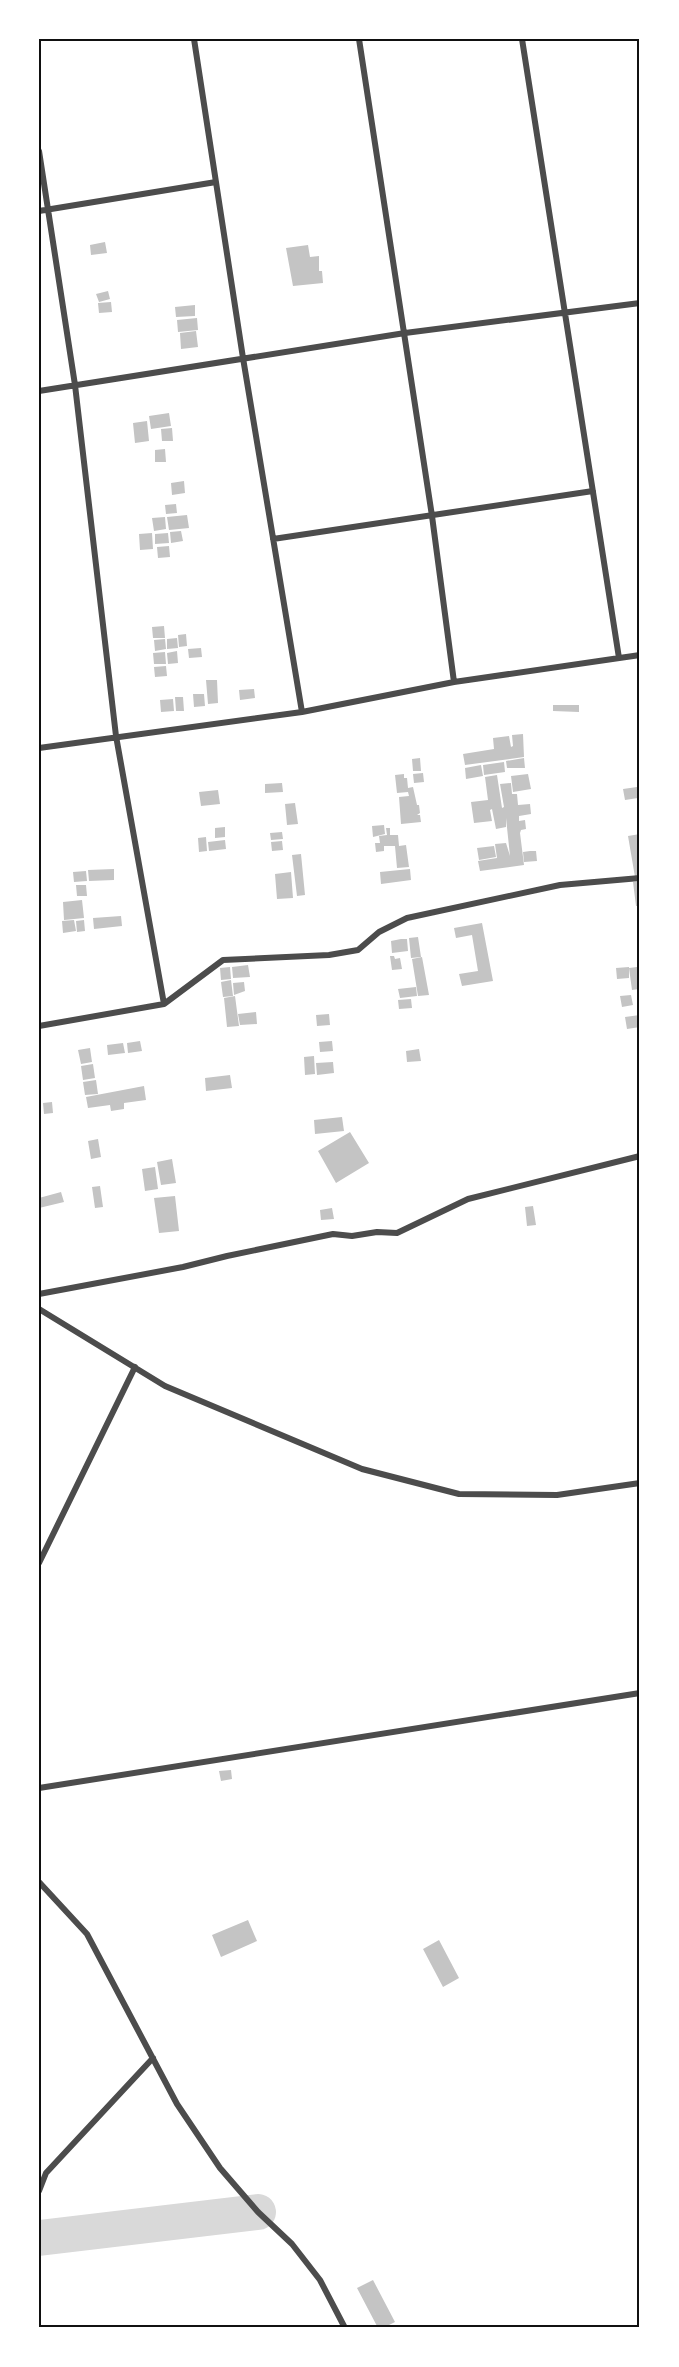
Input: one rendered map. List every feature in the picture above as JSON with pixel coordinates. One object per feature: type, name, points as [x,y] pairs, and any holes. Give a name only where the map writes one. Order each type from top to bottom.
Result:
[{"type":"street","points":[[194,39],[243,358],[302,712]]},
{"type":"street","points":[[359,39],[405,333],[454,682]]},
{"type":"street","points":[[522,39],[619,658]]},
{"type":"street","points":[[39,151],[75,385],[116,736],[164,1004]]},
{"type":"street","points":[[39,211],[216,182]]},
{"type":"street","points":[[39,391],[405,333],[640,303]]},
{"type":"street","points":[[273,539],[593,491]]},
{"type":"street","points":[[39,748],[302,712],[454,682],[640,655]]},
{"type":"street","points":[[39,1026],[164,1004],[224,960],[329,955],[358,950],[379,932],[406,918],[560,885],[640,878]]},
{"type":"street","points":[[39,1294],[183,1267],[333,1234],[352,1236],[377,1232],[397,1233],[468,1199],[640,1156]]},
{"type":"street","points":[[39,1309],[165,1386],[362,1469],[459,1494],[557,1495],[640,1483]]},
{"type":"street","points":[[39,1563],[135,1367]]},
{"type":"street","points":[[39,1788],[640,1693]]},
{"type":"street","points":[[39,1882],[87,1934],[177,2104],[220,2168],[258,2212],[299,2253],[320,2280],[345,2328]]},
{"type":"street","points":[[39,2191],[46,2174],[153,2058]]},
{"type":"building","points":[[105,242],[107,253],[91,255],[90,245]]},
{"type":"building","points":[[308,245],[310,257],[319,256],[319,271],[322,271],[323,283],[293,286],[286,248]]},
{"type":"building","points":[[108,291],[110,299],[99,302],[96,294]]},
{"type":"building","points":[[111,302],[112,312],[99,313],[98,303]]},
{"type":"building","points":[[195,305],[195,316],[176,317],[175,307]]},
{"type":"building","points":[[197,318],[198,330],[178,332],[177,320]]},
{"type":"building","points":[[196,331],[198,347],[181,349],[180,333]]},
{"type":"building","points":[[169,413],[171,426],[151,429],[149,416]]},
{"type":"building","points":[[147,421],[149,441],[135,443],[133,423]]},
{"type":"building","points":[[172,428],[173,441],[162,441],[161,429]]},
{"type":"building","points":[[165,449],[166,462],[155,462],[155,450]]},
{"type":"building","points":[[184,481],[185,493],[172,495],[171,483]]},
{"type":"building","points":[[176,504],[177,513],[166,514],[165,505]]},
{"type":"building","points":[[187,515],[189,528],[169,530],[167,517]]},
{"type":"building","points":[[165,517],[166,529],[154,531],[152,518]]},
{"type":"building","points":[[181,531],[183,541],[171,543],[170,532]]},
{"type":"building","points":[[152,533],[153,549],[140,550],[139,534]]},
{"type":"building","points":[[168,533],[169,543],[155,544],[155,534]]},
{"type":"building","points":[[169,546],[170,557],[158,558],[157,547]]},
{"type":"building","points":[[164,626],[165,638],[153,638],[152,627]]},
{"type":"building","points":[[186,634],[187,646],[179,647],[178,635]]},
{"type":"building","points":[[177,638],[178,648],[167,649],[167,639]]},
{"type":"building","points":[[165,639],[166,649],[155,651],[154,640]]},
{"type":"building","points":[[201,648],[202,657],[189,658],[188,649]]},
{"type":"building","points":[[177,651],[178,663],[168,664],[167,653]]},
{"type":"building","points":[[165,652],[166,664],[154,664],[153,653]]},
{"type":"building","points":[[166,666],[167,676],[155,677],[154,667]]},
{"type":"building","points":[[206,680],[217,680],[218,703],[208,704]]},
{"type":"building","points":[[254,689],[255,698],[240,700],[239,690]]},
{"type":"building","points":[[193,694],[204,694],[205,706],[194,707]]},
{"type":"building","points":[[175,697],[183,697],[184,711],[176,711]]},
{"type":"building","points":[[173,699],[174,711],[161,712],[160,700]]},
{"type":"building","points":[[553,705],[579,705],[579,712],[553,711]]},
{"type":"building","points":[[523,734],[524,757],[465,765],[463,754],[494,749],[493,738],[509,736],[511,747],[513,746],[512,735]]},
{"type":"building","points":[[420,758],[421,771],[413,771],[412,759]]},
{"type":"building","points":[[524,758],[525,768],[507,768],[506,761]]},
{"type":"building","points":[[504,762],[505,772],[484,775],[483,765]]},
{"type":"building","points":[[481,765],[483,776],[466,779],[465,768]]},
{"type":"building","points":[[423,773],[424,782],[414,783],[413,774]]},
{"type":"building","points":[[404,774],[408,788],[413,787],[417,805],[419,805],[420,813],[417,815],[420,815],[421,822],[401,824],[399,797],[409,796],[408,792],[397,793],[395,775]]},
{"type":"building","points":[[528,774],[531,789],[513,792],[511,776]]},
{"type":"building","points":[[497,775],[502,808],[504,807],[500,784],[511,783],[512,794],[517,794],[518,805],[530,804],[531,814],[519,816],[519,821],[525,820],[526,829],[521,830],[520,833],[524,865],[480,871],[478,861],[497,858],[495,844],[506,843],[510,856],[506,818],[506,827],[496,829],[492,809],[490,810],[492,821],[474,823],[471,802],[488,800],[485,777]]},
{"type":"building","points":[[282,783],[283,792],[265,793],[265,784]]},
{"type":"building","points":[[637,787],[638,798],[625,800],[623,789]]},
{"type":"building","points":[[218,790],[220,804],[201,806],[199,792]]},
{"type":"building","points":[[295,803],[298,824],[287,825],[285,804]]},
{"type":"building","points":[[384,825],[385,834],[373,837],[372,826]]},
{"type":"building","points":[[225,827],[225,837],[215,838],[215,828]]},
{"type":"building","points":[[386,828],[390,828],[390,835],[398,835],[399,846],[406,845],[409,867],[397,868],[395,846],[384,846],[384,851],[376,852],[375,843],[380,843],[379,836],[387,835]]},
{"type":"building","points":[[282,832],[283,839],[271,840],[270,833]]},
{"type":"building","points":[[640,834],[640,876],[635,877],[628,836]]},
{"type":"building","points":[[206,837],[207,851],[199,852],[198,838]]},
{"type":"building","points":[[225,840],[226,849],[209,851],[208,842]]},
{"type":"building","points":[[282,841],[283,850],[272,851],[271,842]]},
{"type":"building","points":[[494,846],[496,857],[479,860],[477,848]]},
{"type":"building","points":[[536,851],[537,861],[524,862],[523,852]]},
{"type":"building","points":[[301,854],[305,895],[297,896],[292,855]]},
{"type":"building","points":[[114,869],[114,880],[89,881],[88,870]]},
{"type":"building","points":[[410,869],[411,880],[381,884],[380,872]]},
{"type":"building","points":[[86,871],[87,881],[74,882],[73,872]]},
{"type":"building","points":[[291,872],[293,898],[277,899],[275,874]]},
{"type":"building","points":[[640,881],[640,906],[636,906],[633,882]]},
{"type":"building","points":[[76,885],[86,885],[87,896],[77,896]]},
{"type":"building","points":[[82,900],[84,918],[64,920],[63,902]]},
{"type":"building","points":[[121,916],[122,926],[94,929],[93,918]]},
{"type":"building","points":[[74,920],[76,931],[63,933],[62,921]]},
{"type":"building","points":[[84,920],[85,931],[77,932],[76,921]]},
{"type":"building","points":[[482,923],[493,981],[462,986],[459,974],[478,971],[472,935],[456,938],[454,928]]},
{"type":"building","points":[[418,937],[421,957],[411,958],[409,938]]},
{"type":"building","points":[[407,939],[408,951],[392,953],[391,941]]},
{"type":"building","points":[[390,956],[394,956],[395,959],[400,958],[402,969],[392,970]]},
{"type":"building","points":[[422,957],[429,995],[418,996],[412,959]]},
{"type":"building","points":[[248,965],[250,977],[233,978],[232,967]]},
{"type":"building","points":[[230,967],[231,979],[221,980],[220,968]]},
{"type":"building","points":[[629,967],[629,978],[617,979],[616,968]]},
{"type":"building","points":[[637,967],[639,989],[632,990],[629,968]]},
{"type":"building","points":[[231,980],[233,996],[223,997],[221,982]]},
{"type":"building","points":[[244,982],[245,991],[234,995],[233,983]]},
{"type":"building","points":[[416,987],[417,996],[400,998],[398,989]]},
{"type":"building","points":[[631,995],[633,1005],[622,1007],[620,996]]},
{"type":"building","points":[[235,996],[239,1026],[227,1027],[224,998]]},
{"type":"building","points":[[411,999],[412,1008],[399,1009],[398,1000]]},
{"type":"building","points":[[256,1012],[257,1024],[240,1025],[238,1014]]},
{"type":"building","points":[[329,1014],[330,1025],[317,1026],[316,1015]]},
{"type":"building","points":[[640,1015],[640,1027],[627,1029],[625,1017]]},
{"type":"building","points":[[140,1041],[142,1051],[128,1053],[127,1043]]},
{"type":"building","points":[[332,1041],[333,1051],[320,1052],[319,1042]]},
{"type":"building","points":[[123,1043],[125,1053],[108,1055],[107,1045]]},
{"type":"building","points":[[90,1048],[92,1062],[81,1064],[78,1050]]},
{"type":"building","points":[[419,1049],[421,1061],[407,1062],[406,1051]]},
{"type":"building","points":[[314,1056],[315,1074],[305,1075],[304,1057]]},
{"type":"building","points":[[333,1062],[334,1073],[317,1075],[316,1063]]},
{"type":"building","points":[[93,1064],[95,1078],[83,1080],[81,1066]]},
{"type":"building","points":[[230,1075],[232,1088],[206,1091],[205,1078]]},
{"type":"building","points":[[96,1080],[98,1094],[85,1095],[83,1082]]},
{"type":"building","points":[[144,1086],[146,1100],[124,1103],[124,1109],[111,1111],[110,1105],[88,1108],[86,1097]]},
{"type":"building","points":[[52,1102],[53,1113],[44,1114],[43,1103]]},
{"type":"building","points":[[342,1117],[344,1131],[315,1134],[314,1120]]},
{"type":"building","points":[[350,1132],[369,1163],[336,1183],[318,1151]]},
{"type":"building","points":[[98,1139],[101,1157],[91,1159],[88,1141]]},
{"type":"building","points":[[172,1159],[176,1183],[161,1185],[157,1162]]},
{"type":"building","points":[[155,1167],[158,1189],[145,1191],[142,1169]]},
{"type":"building","points":[[100,1186],[103,1207],[95,1208],[92,1187]]},
{"type":"building","points":[[61,1192],[64,1202],[39,1208],[39,1198]]},
{"type":"building","points":[[175,1196],[179,1231],[159,1233],[154,1198]]},
{"type":"building","points":[[533,1206],[536,1225],[527,1226],[525,1207]]},
{"type":"building","points":[[332,1208],[334,1219],[321,1220],[320,1210]]},
{"type":"building","points":[[231,1770],[232,1779],[221,1781],[219,1771]]},
{"type":"building","points":[[248,1920],[257,1941],[221,1957],[212,1935]]},
{"type":"building","points":[[439,1940],[459,1978],[443,1987],[423,1949]]},
{"type":"building","points":[[373,2280],[395,2322],[383,2328],[378,2328],[357,2288]]},
{"type":"waterway","points":[[39,2238],[258,2212]]}]
